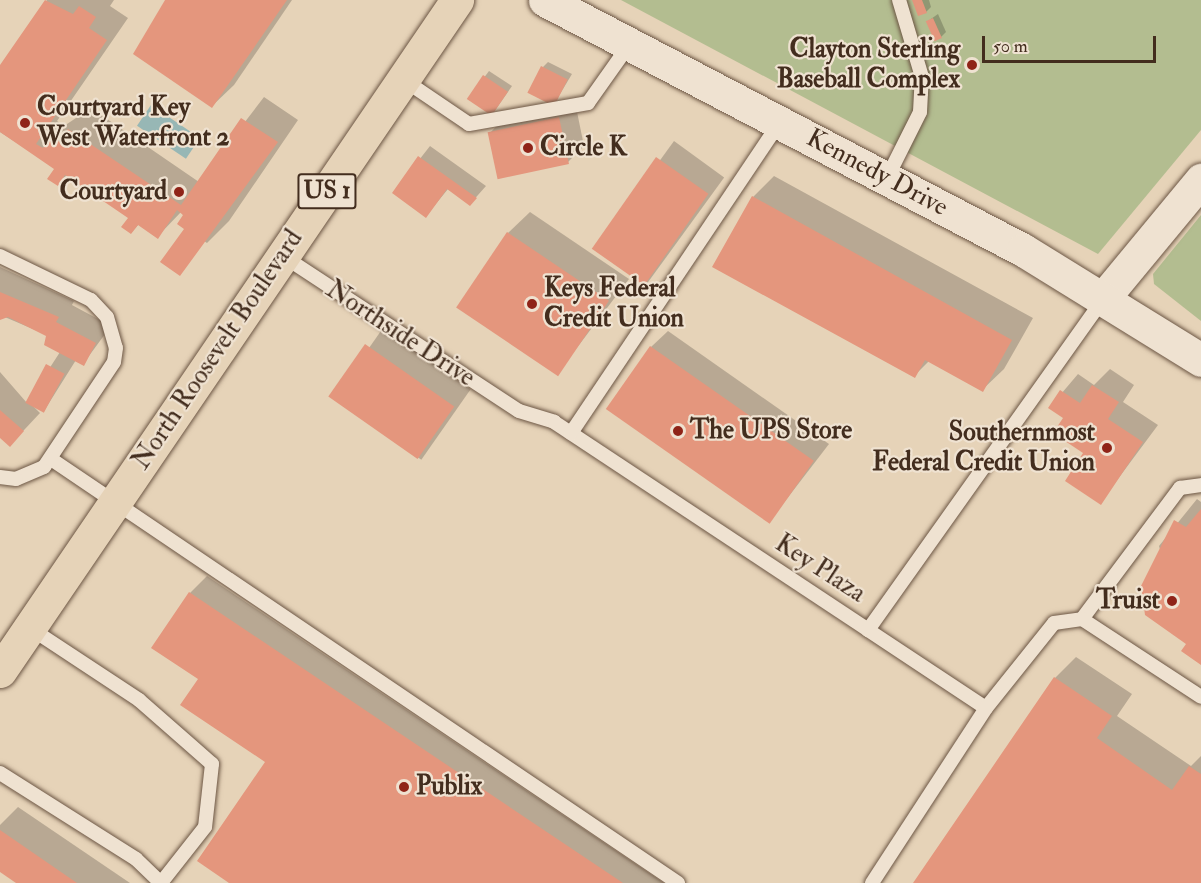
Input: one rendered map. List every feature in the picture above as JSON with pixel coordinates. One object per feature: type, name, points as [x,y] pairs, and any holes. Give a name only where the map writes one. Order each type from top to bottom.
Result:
[{"type":"main road","name":"North Roosevelt Boulevard","points":[[0,671],[282,255],[404,80],[456,0]]},
{"type":"main road","name":"Kennedy Drive","points":[[545,0],[887,178],[1105,296],[1201,360]]},
{"type":"main road","points":[[1105,296],[1201,180]]},
{"type":"lane","points":[[887,178],[920,112],[922,77],[899,0]]},
{"type":"lane","points":[[404,80],[470,124],[588,103],[629,44]]},
{"type":"lane","points":[[571,433],[780,122]]},
{"type":"lane","name":"Northside Drive","points":[[282,255],[519,411]]},
{"type":"lane","points":[[0,256],[91,300],[115,335],[114,362],[51,459],[32,475],[0,477]]},
{"type":"lane","name":"Key Plaza","points":[[519,411],[571,433],[868,630],[1105,296]]},
{"type":"lane","points":[[51,459],[678,883]]},
{"type":"lane","points":[[1082,619],[1180,488],[1201,485]]},
{"type":"lane","points":[[872,883],[986,708],[1054,623],[1082,619],[1201,697]]},
{"type":"lane","points":[[0,773],[136,859],[161,883],[205,827],[212,764],[139,700],[30,628]]},
{"type":"lane","points":[[868,630],[986,708]]},
{"type":"green space","name":"Clayton Sterling Baseball Complex","points":[[621,0],[1201,0],[1201,130],[1098,254]]},
{"type":"green space","points":[[1201,215],[1201,321],[1154,284],[1153,274]]},
{"type":"water","points":[[151,105],[200,138],[186,159],[137,126]]},
{"type":"building","name":"Courtyard Key West Waterfront 2","points":[[45,0],[73,14],[79,6],[96,17],[89,28],[107,40],[36,144],[43,148],[51,136],[60,142],[68,129],[181,205],[241,118],[278,142],[180,276],[160,262],[184,229],[177,224],[183,215],[177,210],[158,239],[138,225],[131,234],[121,227],[128,218],[65,175],[58,186],[47,179],[54,169],[0,132],[0,65]]},
{"type":"building","points":[[165,0],[287,0],[212,108],[133,54]]},
{"type":"building","points":[[912,0],[922,0],[927,13],[918,16]]},
{"type":"building","points":[[933,18],[942,38],[935,41],[926,21]]},
{"type":"building","name":"Circle K","points":[[541,66],[568,80],[554,106],[527,93]]},
{"type":"building","name":"Circle K","points":[[483,75],[508,92],[492,116],[467,99]]},
{"type":"building","name":"Circle K","points":[[559,117],[569,164],[498,179],[488,132]]},
{"type":"building","points":[[418,156],[477,198],[470,206],[447,189],[426,218],[392,193]]},
{"type":"building","points":[[656,157],[708,194],[644,285],[592,249]]},
{"type":"building","points":[[752,196],[1012,340],[983,392],[925,360],[915,378],[712,267]]},
{"type":"building","name":"Keys Federal Credit Union","points":[[507,232],[609,301],[558,376],[456,307]]},
{"type":"building","points":[[0,292],[59,317],[56,322],[96,343],[84,366],[44,345],[46,336],[8,317],[0,320]]},
{"type":"building","points":[[365,344],[454,407],[418,459],[328,396]]},
{"type":"building","points":[[650,346],[814,461],[770,524],[606,409]]},
{"type":"building","points":[[46,364],[65,374],[44,413],[25,403]]},
{"type":"building","name":"Southernmost Federal Credit Union","points":[[1092,385],[1119,402],[1108,419],[1143,442],[1101,505],[1065,481],[1083,453],[1053,433],[1063,418],[1048,408],[1060,390],[1080,403]]},
{"type":"building","points":[[0,410],[24,431],[10,447],[0,438]]},
{"type":"building","name":"Truist","points":[[1201,509],[1201,665],[1181,651],[1186,644],[1145,615],[1141,586],[1174,520],[1186,527]]},
{"type":"building","points":[[189,592],[623,883],[229,883],[197,861],[265,762],[180,705],[198,679],[151,648]]},
{"type":"building","points":[[1054,677],[1112,716],[1097,738],[1172,790],[1189,766],[1201,774],[1201,883],[913,883]]},
{"type":"building","points":[[0,830],[77,883],[16,883],[0,872]]},
{"type":"place","name":"Clayton Sterling Baseball Complex","points":[[972,65]]},
{"type":"place","name":"Courtyard Key West Waterfront 2","points":[[25,123]]},
{"type":"place","name":"Circle K","points":[[528,148]]},
{"type":"place","name":"Courtyard","points":[[179,192]]},
{"type":"place","name":"Keys Federal Credit Union","points":[[532,304]]},
{"type":"place","name":"The UPS Store","points":[[678,431]]},
{"type":"place","name":"Southernmost Federal Credit Union","points":[[1107,448]]},
{"type":"place","name":"Truist","points":[[1172,601]]},
{"type":"place","name":"Publix","points":[[404,787]]}]
